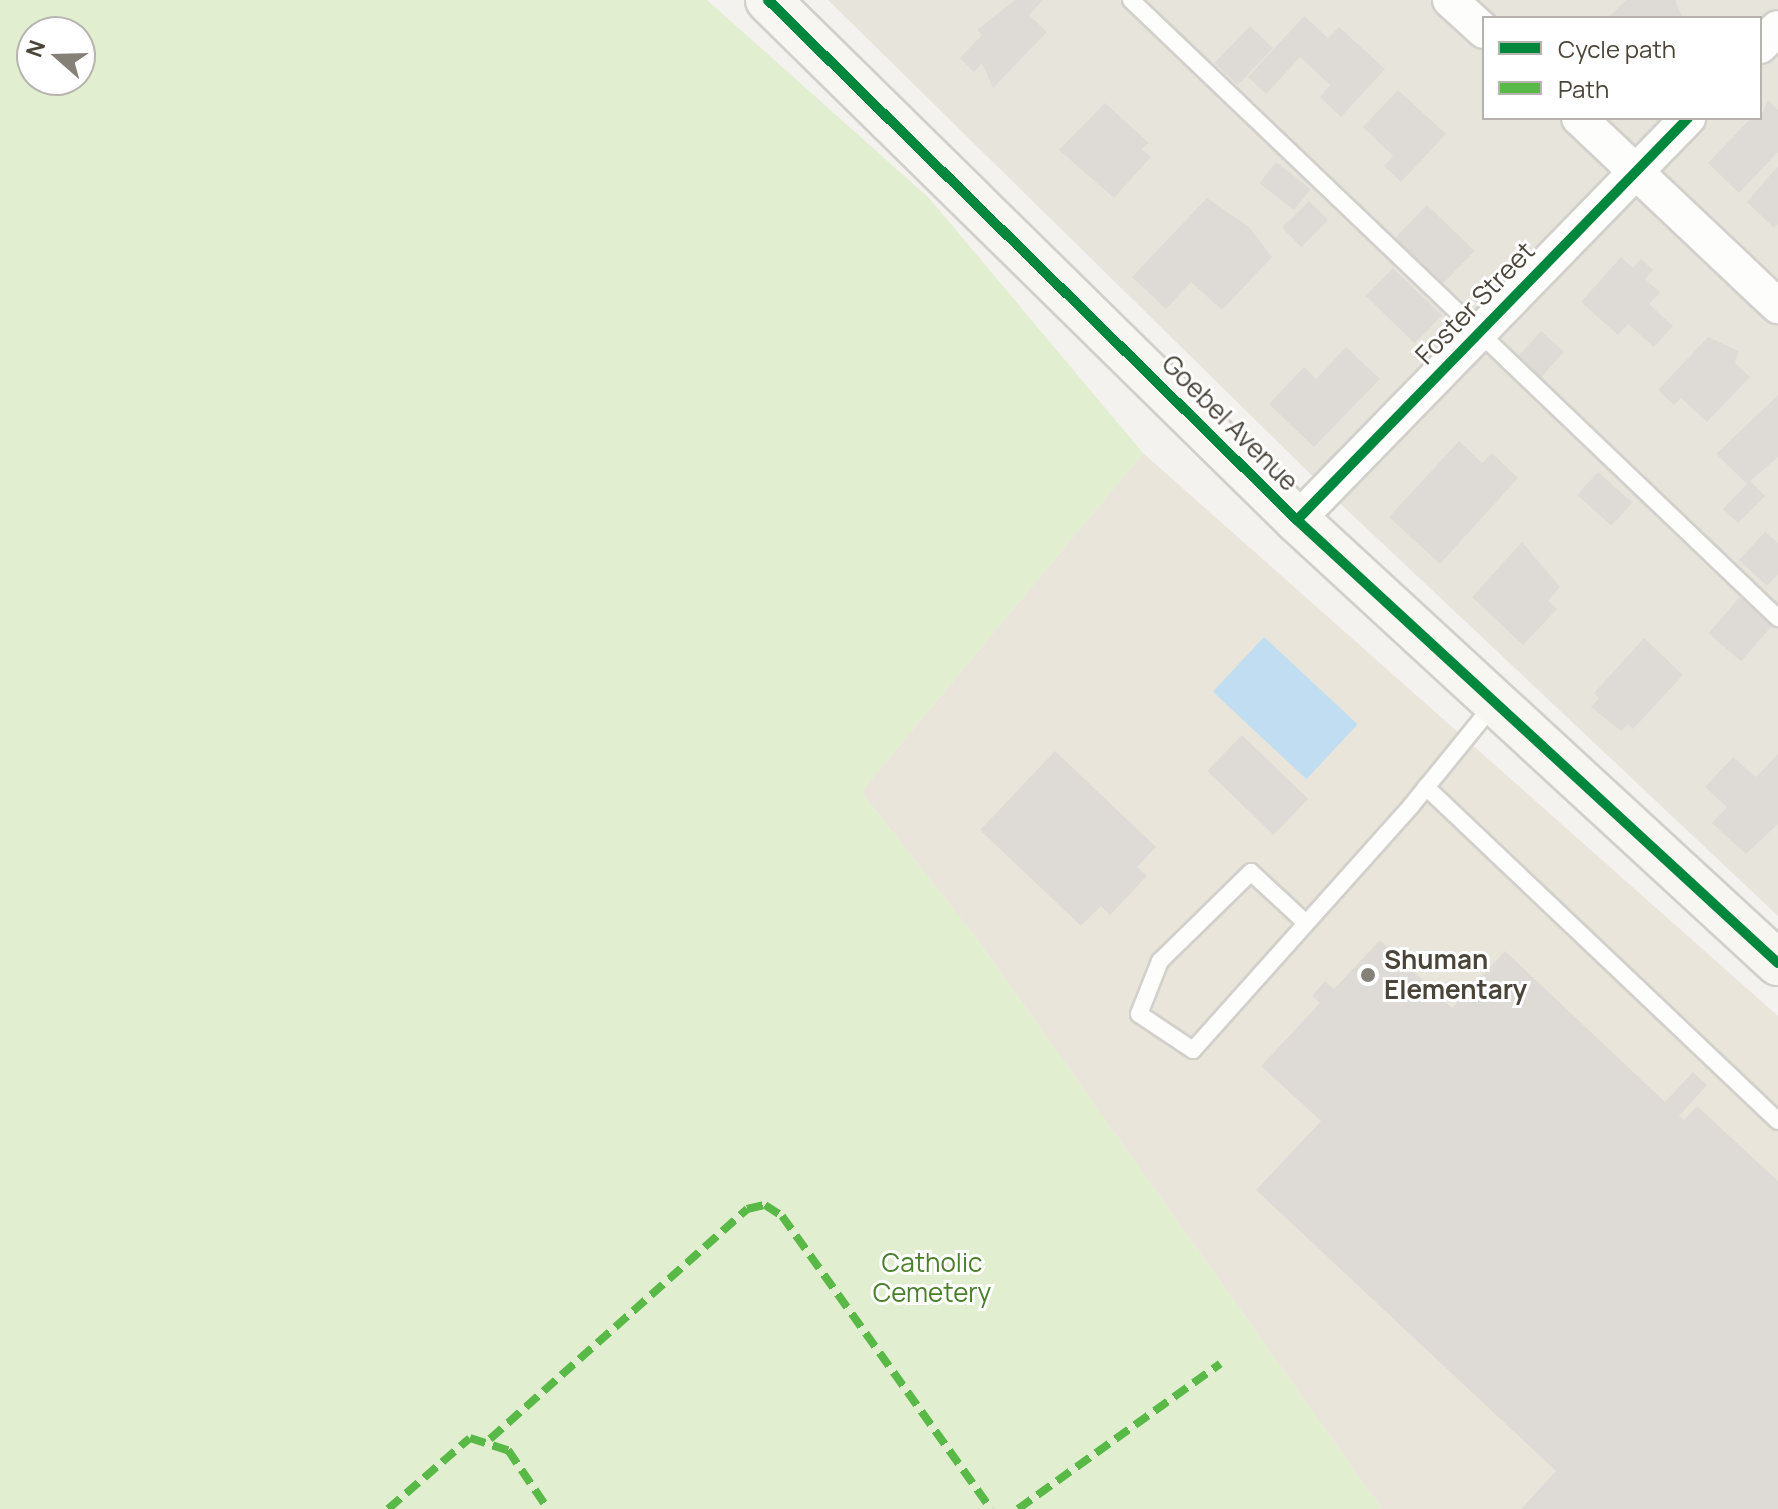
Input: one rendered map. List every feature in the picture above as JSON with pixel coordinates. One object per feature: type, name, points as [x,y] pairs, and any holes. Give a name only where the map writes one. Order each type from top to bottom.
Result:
[{"type":"street","name":"Goebel Avenue","points":[[768,0],[1297,520],[1778,963]]},
{"type":"street","points":[[1450,0],[1482,29]]},
{"type":"street","points":[[1762,44],[1778,28]]},
{"type":"street","points":[[1581,120],[1778,306]]},
{"type":"street","name":"Foster Street","points":[[1297,520],[1686,120]]},
{"type":"lane","points":[[1131,0],[1476,333],[1778,618]]},
{"type":"lane","points":[[1306,923],[1251,872],[1160,961],[1139,1014],[1193,1050],[1306,923],[1426,787],[1495,702]]},
{"type":"lane","points":[[1426,787],[1778,1121]]},
{"type":"shaded area","points":[[828,0],[1778,0],[1778,916],[1347,510]]},
{"type":"shaded area","name":"Shuman Elementary","points":[[1143,453],[1778,1016],[1778,1509],[1382,1509],[974,935],[861,792]]},
{"type":"green space","name":"Catholic Cemetery","points":[[0,0],[707,0],[929,198],[1143,453],[861,792],[974,935],[1382,1509],[0,1509]]},
{"type":"water","points":[[1264,637],[1358,724],[1306,779],[1213,692]]},
{"type":"building","points":[[1015,0],[1043,0],[1029,15],[1047,32],[993,88],[982,63],[974,72],[960,58],[982,35],[977,30]]},
{"type":"building","points":[[1626,0],[1675,0],[1682,16],[1610,16]]},
{"type":"building","points":[[1304,16],[1328,38],[1339,27],[1385,69],[1341,117],[1320,97],[1330,85],[1300,57],[1266,94],[1248,77]]},
{"type":"building","points":[[1250,26],[1273,48],[1238,85],[1215,63]]},
{"type":"building","points":[[1398,90],[1446,134],[1401,182],[1384,166],[1393,156],[1363,127]]},
{"type":"building","points":[[1768,100],[1778,110],[1778,152],[1739,193],[1708,163],[1749,120],[1762,120]]},
{"type":"building","points":[[1105,103],[1149,143],[1142,149],[1151,157],[1114,198],[1059,150]]},
{"type":"building","points":[[1276,162],[1311,189],[1294,210],[1259,183]]},
{"type":"building","points":[[1778,166],[1778,224],[1774,228],[1747,202]]},
{"type":"building","points":[[1207,198],[1249,227],[1272,257],[1222,310],[1191,282],[1166,309],[1132,277]]},
{"type":"building","points":[[1309,201],[1328,220],[1301,247],[1282,228]]},
{"type":"building","points":[[1427,205],[1474,251],[1442,285],[1394,239]]},
{"type":"building","points":[[1621,257],[1633,268],[1641,259],[1653,270],[1645,279],[1660,292],[1649,304],[1673,326],[1654,347],[1628,324],[1618,335],[1581,302]]},
{"type":"building","points":[[1393,268],[1442,315],[1415,343],[1366,296]]},
{"type":"building","points":[[1541,331],[1564,352],[1541,378],[1518,357]]},
{"type":"building","points":[[1708,337],[1739,351],[1735,363],[1750,377],[1707,422],[1681,398],[1674,405],[1658,390]]},
{"type":"building","points":[[1346,347],[1380,379],[1314,447],[1269,404],[1304,367],[1316,379]]},
{"type":"building","points":[[1778,395],[1778,457],[1750,481],[1765,496],[1738,523],[1723,509],[1747,484],[1716,454]]},
{"type":"building","points":[[1459,441],[1482,463],[1492,453],[1518,478],[1440,564],[1389,517]]},
{"type":"building","points":[[1598,472],[1632,503],[1611,526],[1577,495]]},
{"type":"building","points":[[1765,532],[1778,543],[1778,574],[1767,586],[1739,560]]},
{"type":"building","points":[[1522,542],[1560,587],[1548,601],[1557,609],[1523,645],[1472,597]]},
{"type":"building","points":[[1740,597],[1772,625],[1741,661],[1709,633]]},
{"type":"building","points":[[1644,638],[1683,675],[1633,729],[1628,724],[1621,731],[1591,707],[1599,698],[1594,693]]},
{"type":"building","points":[[1242,735],[1308,799],[1273,835],[1207,771]]},
{"type":"building","points":[[1055,751],[1156,847],[1137,867],[1147,876],[1110,915],[1101,906],[1081,926],[980,830]]},
{"type":"building","points":[[1778,754],[1778,824],[1746,854],[1712,823],[1727,807],[1705,787],[1733,757],[1756,777]]},
{"type":"building","points":[[1380,940],[1452,1008],[1505,951],[1665,1102],[1693,1072],[1707,1085],[1679,1116],[1684,1120],[1697,1106],[1778,1181],[1778,1509],[1521,1509],[1556,1471],[1256,1190],[1321,1121],[1261,1066],[1320,1003],[1312,996],[1325,981],[1334,989]]},
{"type":"marked path","points":[[490,1439],[747,1209],[765,1205],[782,1216],[991,1509]]},
{"type":"marked path","points":[[1018,1509],[1220,1364]]},
{"type":"marked path","points":[[388,1509],[470,1438],[508,1450],[548,1509]]},
{"type":"cycle path","points":[[768,0],[1297,520],[1778,963]]},
{"type":"cycle path","points":[[1297,520],[1686,120]]},
{"type":"place","name":"Shuman Elementary","points":[[1368,975]]}]
